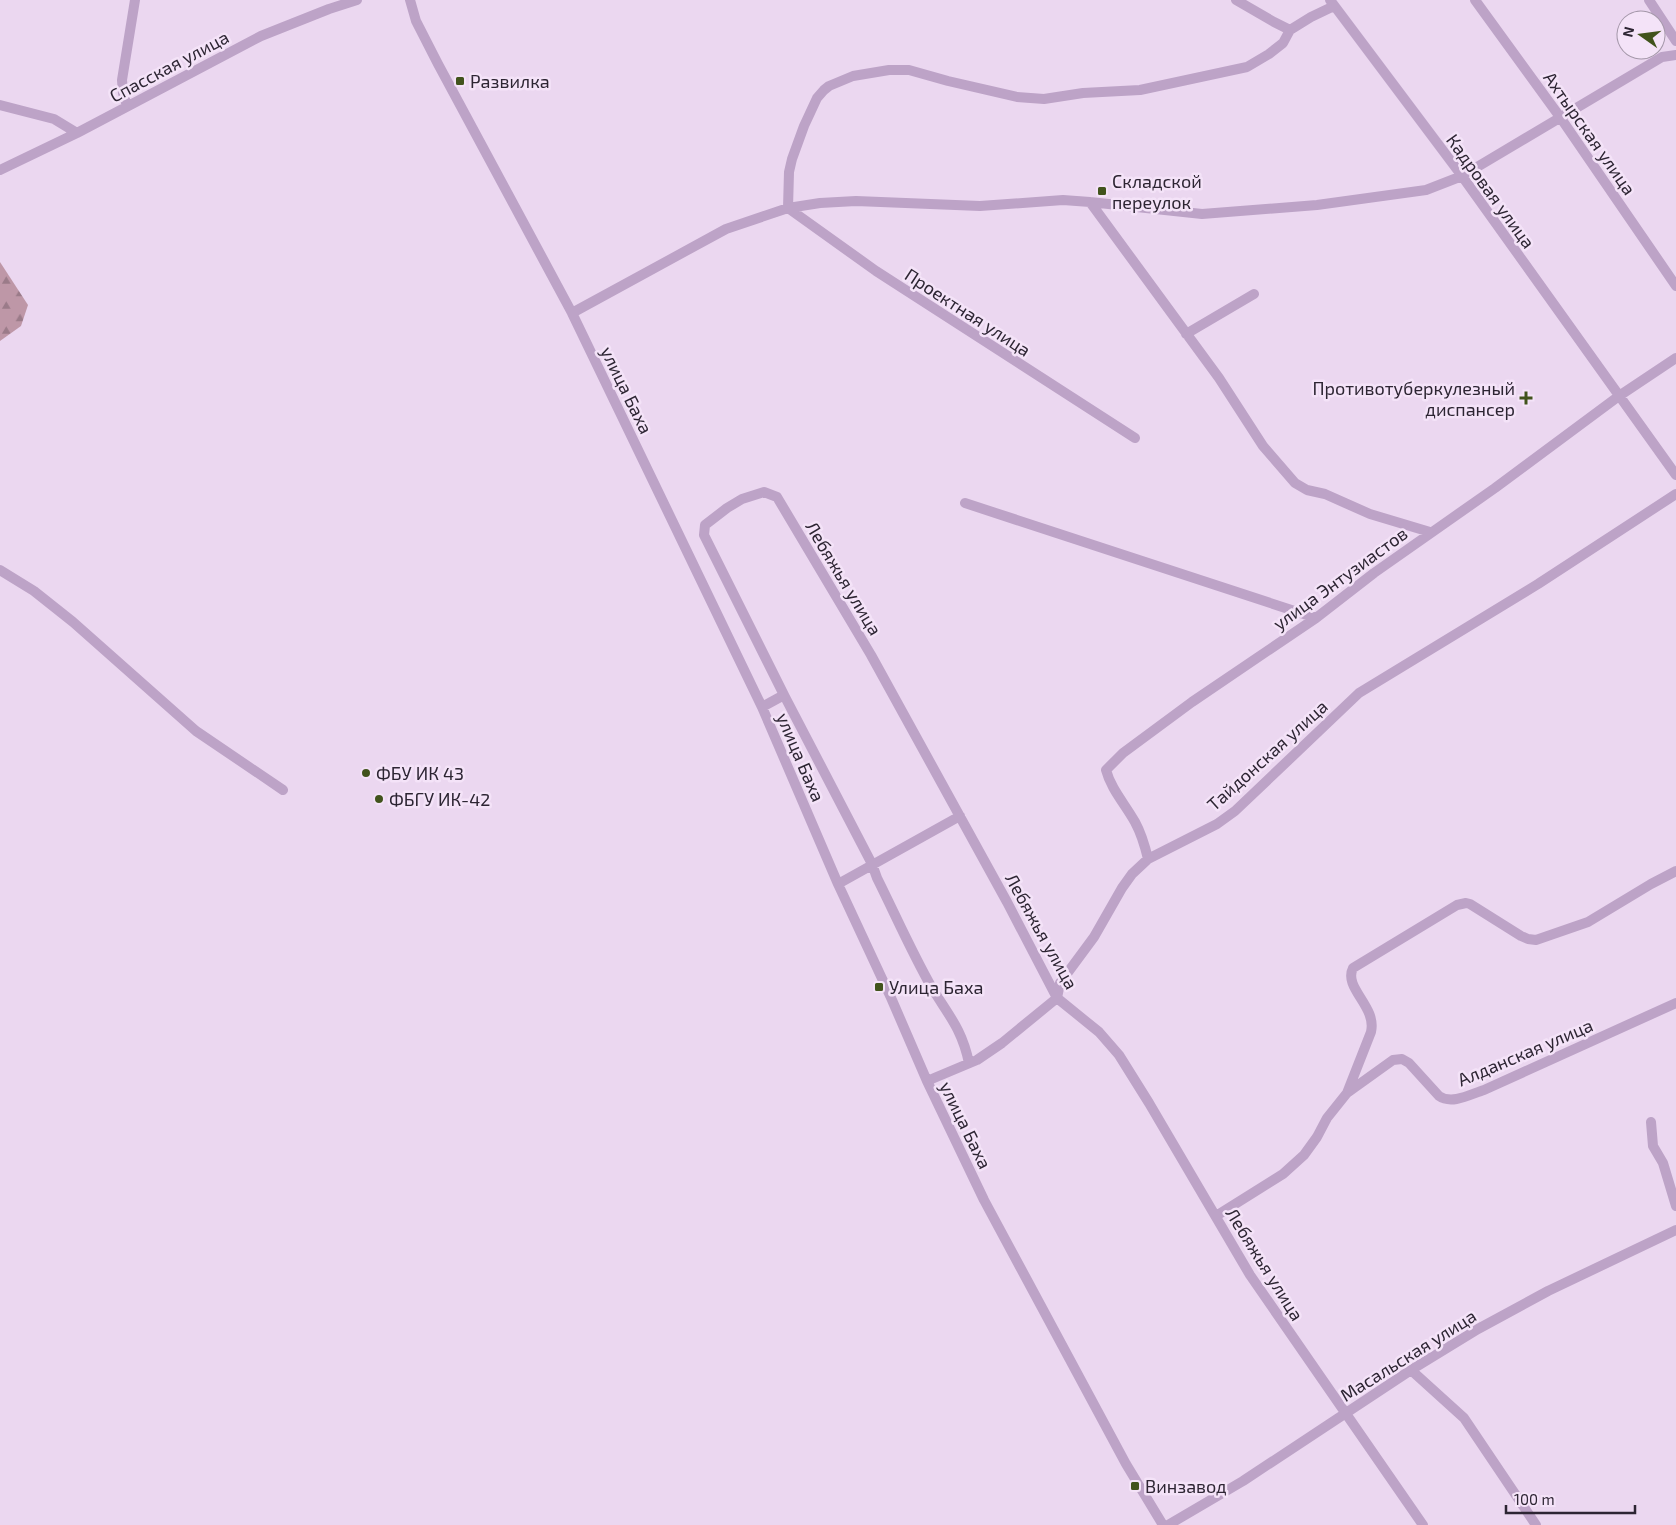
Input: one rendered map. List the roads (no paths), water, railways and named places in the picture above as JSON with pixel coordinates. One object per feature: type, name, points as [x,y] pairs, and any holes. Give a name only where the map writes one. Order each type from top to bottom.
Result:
[{"type":"street","points":[[127,106],[123,94],[122,80],[135,0]]},
{"type":"street","name":"Спасская улица","points":[[0,170],[77,133],[262,36],[329,9],[357,0]]},
{"type":"street","name":"улица Баха","points":[[410,0],[416,21],[438,64],[572,313],[762,707],[838,884],[927,1081],[984,1200],[1126,1464],[1163,1525]]},
{"type":"street","points":[[1236,0],[1290,30]]},
{"type":"street","name":"Ахтырская улица","points":[[1475,0],[1560,117],[1676,286]]},
{"type":"street","points":[[1649,0],[1676,41]]},
{"type":"street","name":"Кадровая улица","points":[[788,208],[789,172],[792,159],[817,98],[829,86],[853,76],[882,71],[909,70],[1017,97],[1044,99],[1084,93],[1140,90],[1247,66],[1269,54],[1282,43],[1290,30],[1332,3],[1462,176],[1676,476]]},
{"type":"street","points":[[572,313],[726,229],[788,208],[820,203],[856,202],[980,206],[1063,200],[1202,214],[1317,205],[1426,190],[1462,176],[1662,56],[1676,55]]},
{"type":"street","points":[[0,106],[54,119],[77,133]]},
{"type":"street","points":[[1090,202],[1219,378],[1263,446],[1295,484],[1307,490],[1325,494],[1370,514],[1430,532]]},
{"type":"street","name":"Проектная улица","points":[[788,208],[876,272],[1135,438]]},
{"type":"street","points":[[1186,334],[1254,294]]},
{"type":"street","name":"улица Энтузиастов","points":[[1148,859],[1136,824],[1109,780],[1106,770],[1123,753],[1192,702],[1316,618],[1430,532],[1495,488],[1619,396],[1676,358]]},
{"type":"street","name":"Лебяжья улица","points":[[784,695],[704,535],[705,525],[727,508],[742,499],[764,492],[776,497],[871,655],[1007,902],[1057,998],[1099,1032],[1119,1055],[1250,1275],[1423,1525]]},
{"type":"street","name":"Тайдонская улица","points":[[1057,998],[1060,982],[1094,937],[1132,874],[1148,859],[1217,824],[1235,812],[1359,693],[1538,584],[1676,494]]},
{"type":"street","points":[[965,503],[1316,618]]},
{"type":"street","points":[[0,570],[34,591],[73,622],[196,731],[283,790]]},
{"type":"street","points":[[762,707],[784,695],[872,864],[877,878],[929,980],[962,1035],[969,1063]]},
{"type":"street","points":[[838,884],[960,816]]},
{"type":"street","points":[[1216,1216],[1283,1174],[1294,1165],[1304,1155],[1317,1137],[1327,1118],[1347,1093],[1373,1024],[1371,1015],[1351,981],[1350,974],[1353,968],[1457,905],[1470,904],[1521,936],[1536,940],[1588,922],[1676,871]]},
{"type":"street","points":[[927,1081],[977,1060],[1002,1043],[1057,998]]},
{"type":"street","name":"Алданская улица","points":[[1347,1093],[1393,1060],[1402,1059],[1409,1063],[1439,1096],[1453,1100],[1484,1090],[1676,1003]]},
{"type":"street","points":[[1651,1122],[1653,1146],[1663,1163],[1676,1206]]},
{"type":"street","name":"Масальская улица","points":[[1168,1525],[1243,1481],[1411,1370],[1478,1329],[1548,1291],[1676,1230]]},
{"type":"street","points":[[1411,1370],[1464,1418],[1536,1525]]},
{"type":"place","name":"Развилка","points":[[460,81]]},
{"type":"place","name":"Складской переулок","points":[[1102,191]]},
{"type":"place","name":"Противотуберкулезный диспансер","points":[[1526,398]]},
{"type":"place","name":"ФБУ ИК 43","points":[[366,773]]},
{"type":"place","name":"ФБГУ ИК-42","points":[[379,799]]},
{"type":"place","name":"Улица Баха","points":[[879,987]]},
{"type":"place","name":"Винзавод","points":[[1135,1486]]}]
